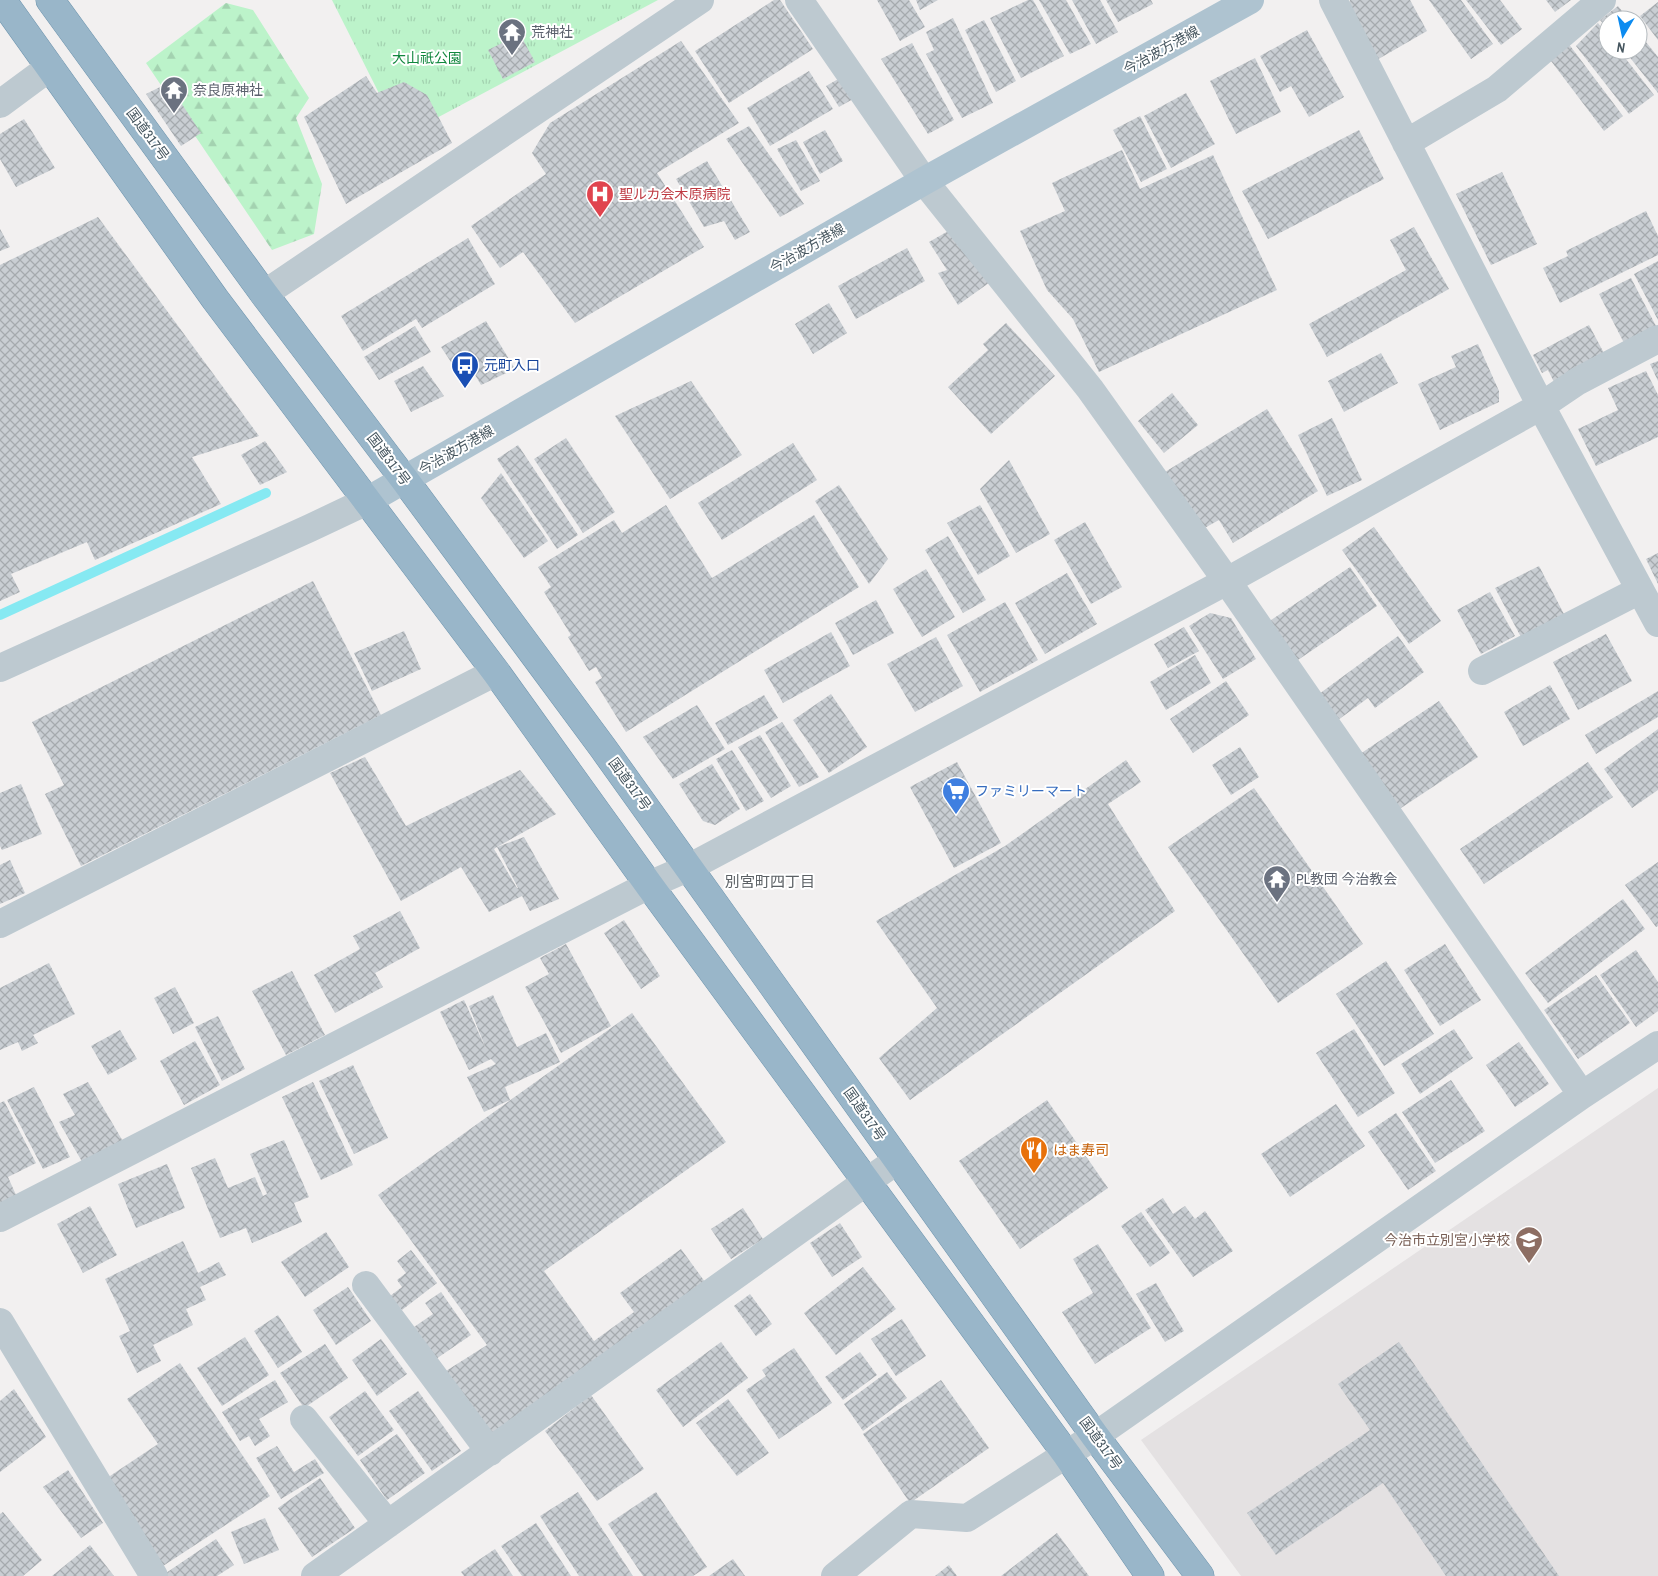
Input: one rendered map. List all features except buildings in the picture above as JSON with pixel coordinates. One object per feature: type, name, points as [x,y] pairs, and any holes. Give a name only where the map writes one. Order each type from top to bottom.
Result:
[{"type":"highway","points":[[2,0],[215,300],[496,672],[649,885],[1067,1455],[1150,1576]]},
{"type":"highway","name":"国道317号","points":[[50,0],[264,294],[690,867],[1095,1436],[1200,1576]]},
{"type":"main road","name":"今治波方港線","points":[[368,501],[924,181],[1250,0]]},
{"type":"street","points":[[264,294],[700,0]]},
{"type":"street","points":[[799,0],[924,181],[1090,389],[1227,581],[1582,1095]]},
{"type":"street","points":[[1333,0],[1541,406],[1658,624]]},
{"type":"street","points":[[1406,143],[1497,89],[1602,0]]},
{"type":"street","points":[[0,104],[50,67]]},
{"type":"street","points":[[0,1218],[649,885],[690,867],[1227,581],[1541,406],[1578,381],[1658,339]]},
{"type":"street","points":[[0,668],[368,501]]},
{"type":"street","points":[[1482,671],[1640,590]]},
{"type":"street","points":[[0,924],[496,672]]},
{"type":"street","points":[[835,1576],[911,1514],[966,1518],[1067,1455],[1582,1095],[1658,1045]]},
{"type":"street","points":[[315,1576],[898,1160]]},
{"type":"street","points":[[366,1285],[490,1452]]},
{"type":"street","points":[[0,1322],[154,1576]]},
{"type":"street","points":[[304,1419],[388,1524]]},
{"type":"shaded area","name":"今治市立別宮小学校","points":[[1658,1088],[1658,1576],[1241,1576],[1141,1440]]},
{"type":"green space","name":"大山祇公園","points":[[332,0],[658,0],[401,137]]},
{"type":"green space","points":[[226,3],[253,10],[309,98],[296,118],[322,184],[314,234],[272,250],[146,63]]},
{"type":"waterway","points":[[0,615],[266,493]]},
{"type":"place","name":"荒神社","points":[[512,56]]},
{"type":"place","name":"奈良原神社","points":[[174,114]]},
{"type":"place","name":"聖ルカ会木原病院","points":[[600,218]]},
{"type":"place","name":"元町入口","points":[[465,389]]},
{"type":"place","name":"ファミリーマート","points":[[956,815]]},
{"type":"place","name":"PL教団 今治教会","points":[[1277,903]]},
{"type":"place","name":"はま寿司","points":[[1034,1174]]},
{"type":"place","name":"今治市立別宮小学校","points":[[1529,1264]]},
{"type":"district","name":"別宮町四丁目","points":[[770,882]]}]
